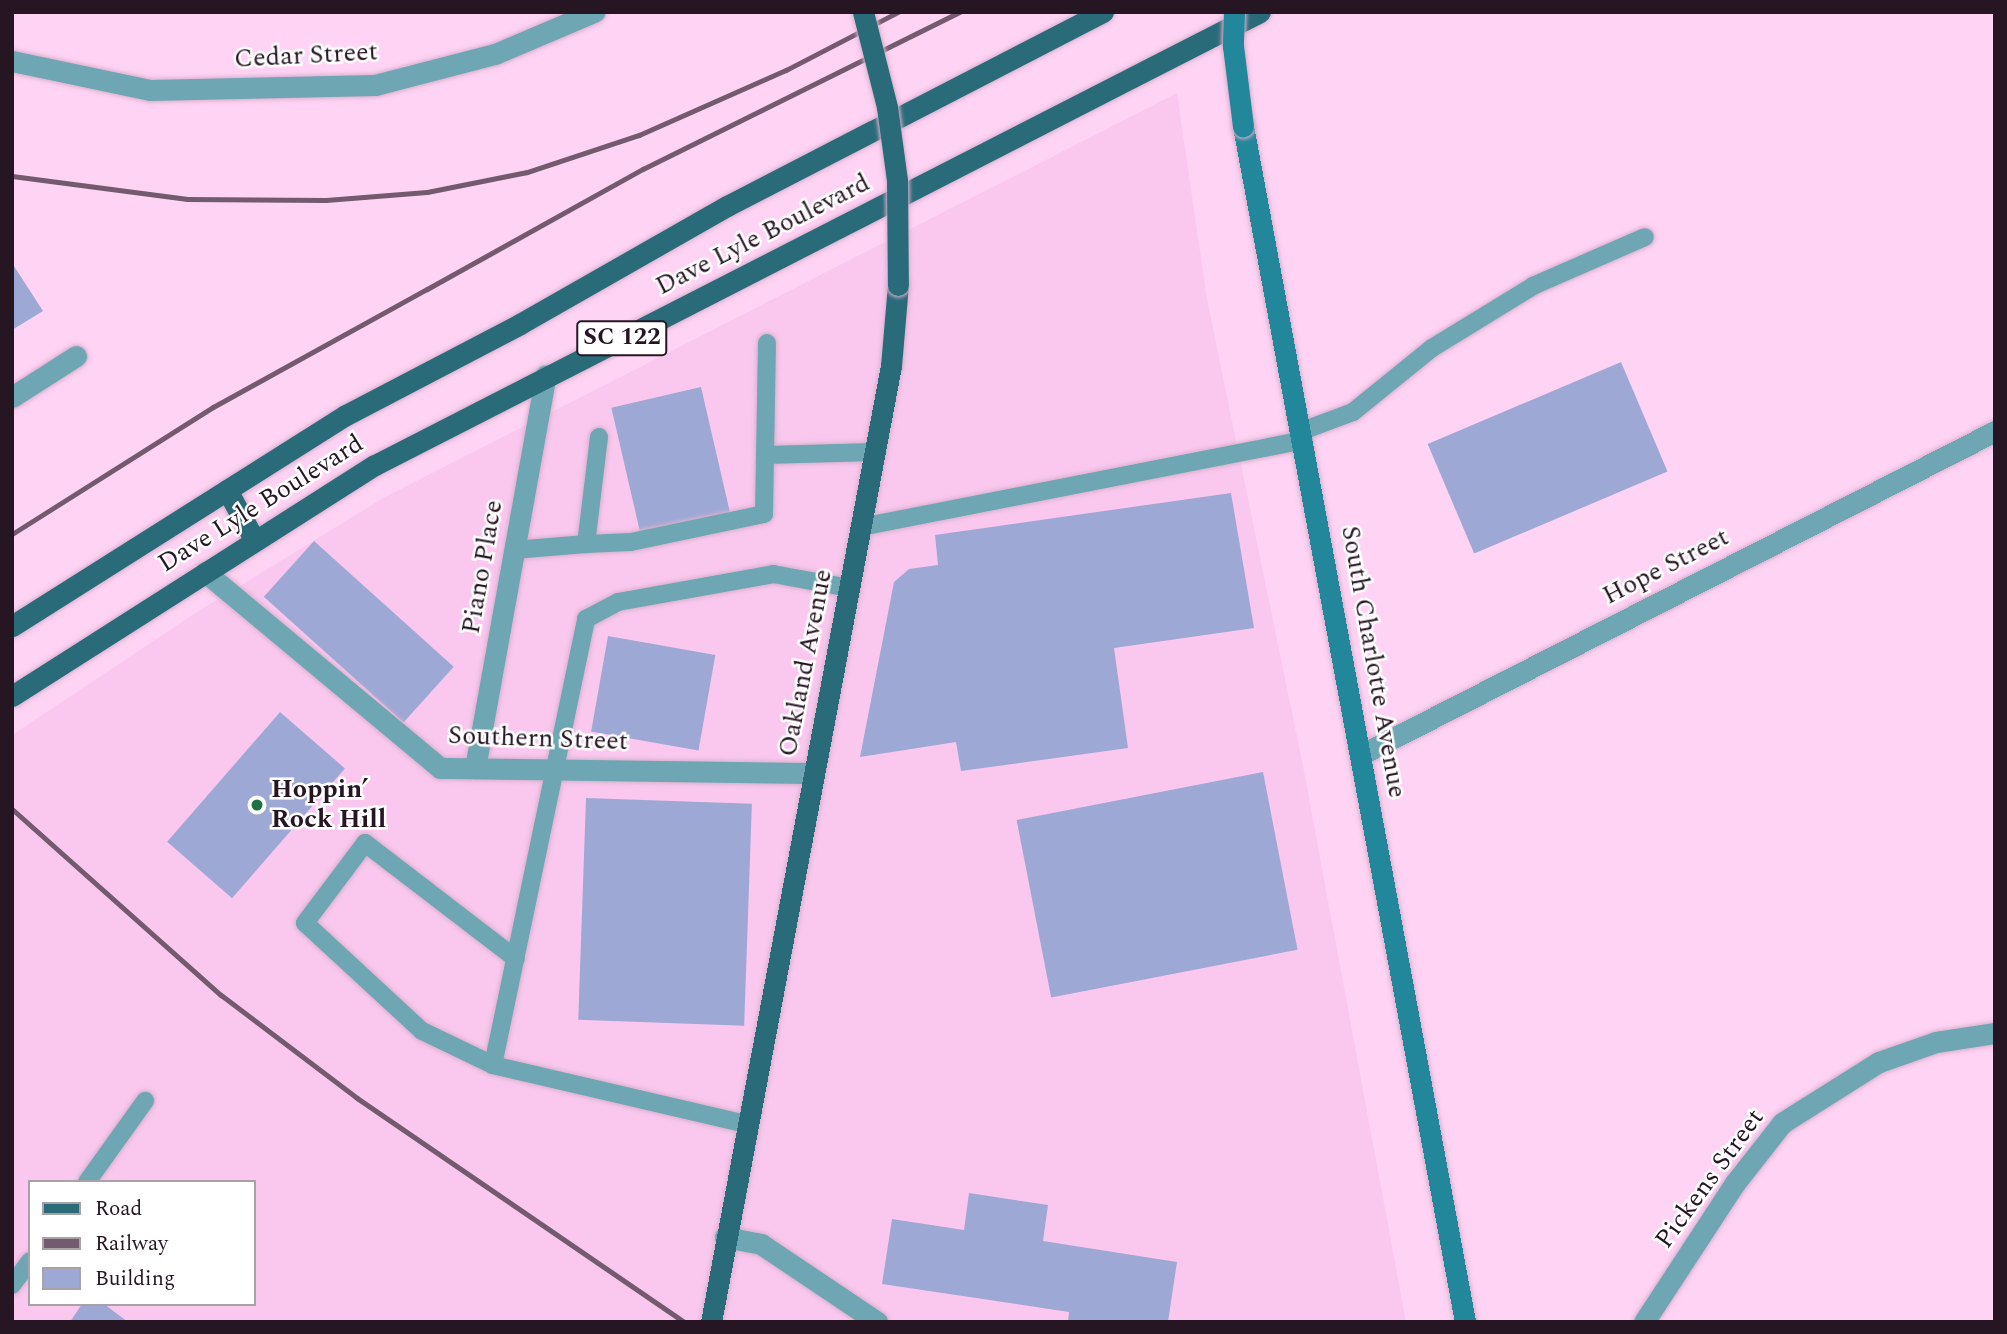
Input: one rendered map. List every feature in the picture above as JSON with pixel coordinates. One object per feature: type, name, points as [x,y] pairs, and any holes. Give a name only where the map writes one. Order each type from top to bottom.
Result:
[{"type":"main road","name":"Oakland Avenue","points":[[711,1322],[746,1124],[891,366],[898,285],[895,168],[887,107],[863,12]]},
{"type":"main road","name":"Dave Lyle Boulevard","points":[[12,626],[346,415],[520,324],[727,206],[1103,12]]},
{"type":"main road","name":"Dave Lyle Boulevard","points":[[12,696],[375,465],[546,375],[1260,12]]},
{"type":"main road","points":[[227,489],[255,541]]},
{"type":"street","name":"Cedar Street","points":[[12,61],[150,90],[375,85],[495,54],[594,12]]},
{"type":"street","name":"South Charlotte Avenue","points":[[1234,12],[1233,46],[1243,126],[1303,435],[1465,1322]]},
{"type":"street","points":[[12,397],[76,356]]},
{"type":"street","name":"Piano Place","points":[[475,768],[546,375]]},
{"type":"street","name":"Hope Street","points":[[1362,754],[1995,431]]},
{"type":"street","name":"Southern Street","points":[[205,572],[440,768],[814,773]]},
{"type":"street","name":"Pickens Street","points":[[1644,1322],[1735,1183],[1783,1123],[1879,1062],[1936,1042],[1995,1033]]},
{"type":"street","points":[[725,1237],[761,1244],[877,1322]]},
{"type":"lane","points":[[861,527],[1303,435],[1353,412],[1432,348],[1533,286],[1645,237]]},
{"type":"lane","points":[[514,550],[631,542],[764,514],[767,344]]},
{"type":"lane","points":[[586,544],[599,437]]},
{"type":"lane","points":[[765,456],[875,452]]},
{"type":"lane","points":[[493,1065],[557,769],[586,619],[618,601],[773,574],[849,588]]},
{"type":"lane","points":[[516,959],[365,843],[305,923],[422,1031],[493,1065],[746,1124]]},
{"type":"lane","points":[[88,1180],[145,1101]]},
{"type":"lane","points":[[12,1286],[28,1264]]},
{"type":"shaded area","points":[[1177,93],[1207,299],[1304,771],[1406,1322],[12,1322],[12,735],[197,612],[385,497]]},
{"type":"building","points":[[12,263],[43,311],[12,330]]},
{"type":"building","points":[[1621,362],[1667,472],[1474,554],[1428,444]]},
{"type":"building","points":[[701,387],[731,516],[641,536],[611,408]]},
{"type":"building","points":[[1231,493],[1254,628],[1114,648],[1128,748],[961,771],[956,742],[860,757],[894,582],[909,569],[938,565],[935,535]]},
{"type":"building","points":[[314,541],[454,667],[404,723],[264,597]]},
{"type":"building","points":[[608,636],[715,655],[699,750],[591,732]]},
{"type":"building","name":"Hoppin’ Rock Hill","points":[[280,712],[345,768],[232,898],[167,842]]},
{"type":"building","points":[[1263,772],[1298,950],[1051,998],[1017,820]]},
{"type":"building","points":[[586,798],[752,804],[744,1026],[578,1020]]},
{"type":"building","points":[[969,1193],[1048,1205],[1043,1241],[1177,1262],[1168,1322],[1068,1322],[1069,1312],[882,1284],[892,1219],[964,1230]]},
{"type":"building","points":[[81,1306],[107,1306],[128,1322],[70,1322]]},
{"type":"railway","points":[[12,176],[187,199],[326,200],[427,192],[527,172],[639,135],[786,70],[898,12]]},
{"type":"railway","points":[[12,534],[213,407],[643,169],[959,12]]},
{"type":"railway","points":[[12,809],[221,995],[357,1098],[684,1322]]},
{"type":"place","name":"Hoppin’ Rock Hill","points":[[257,805]]}]
